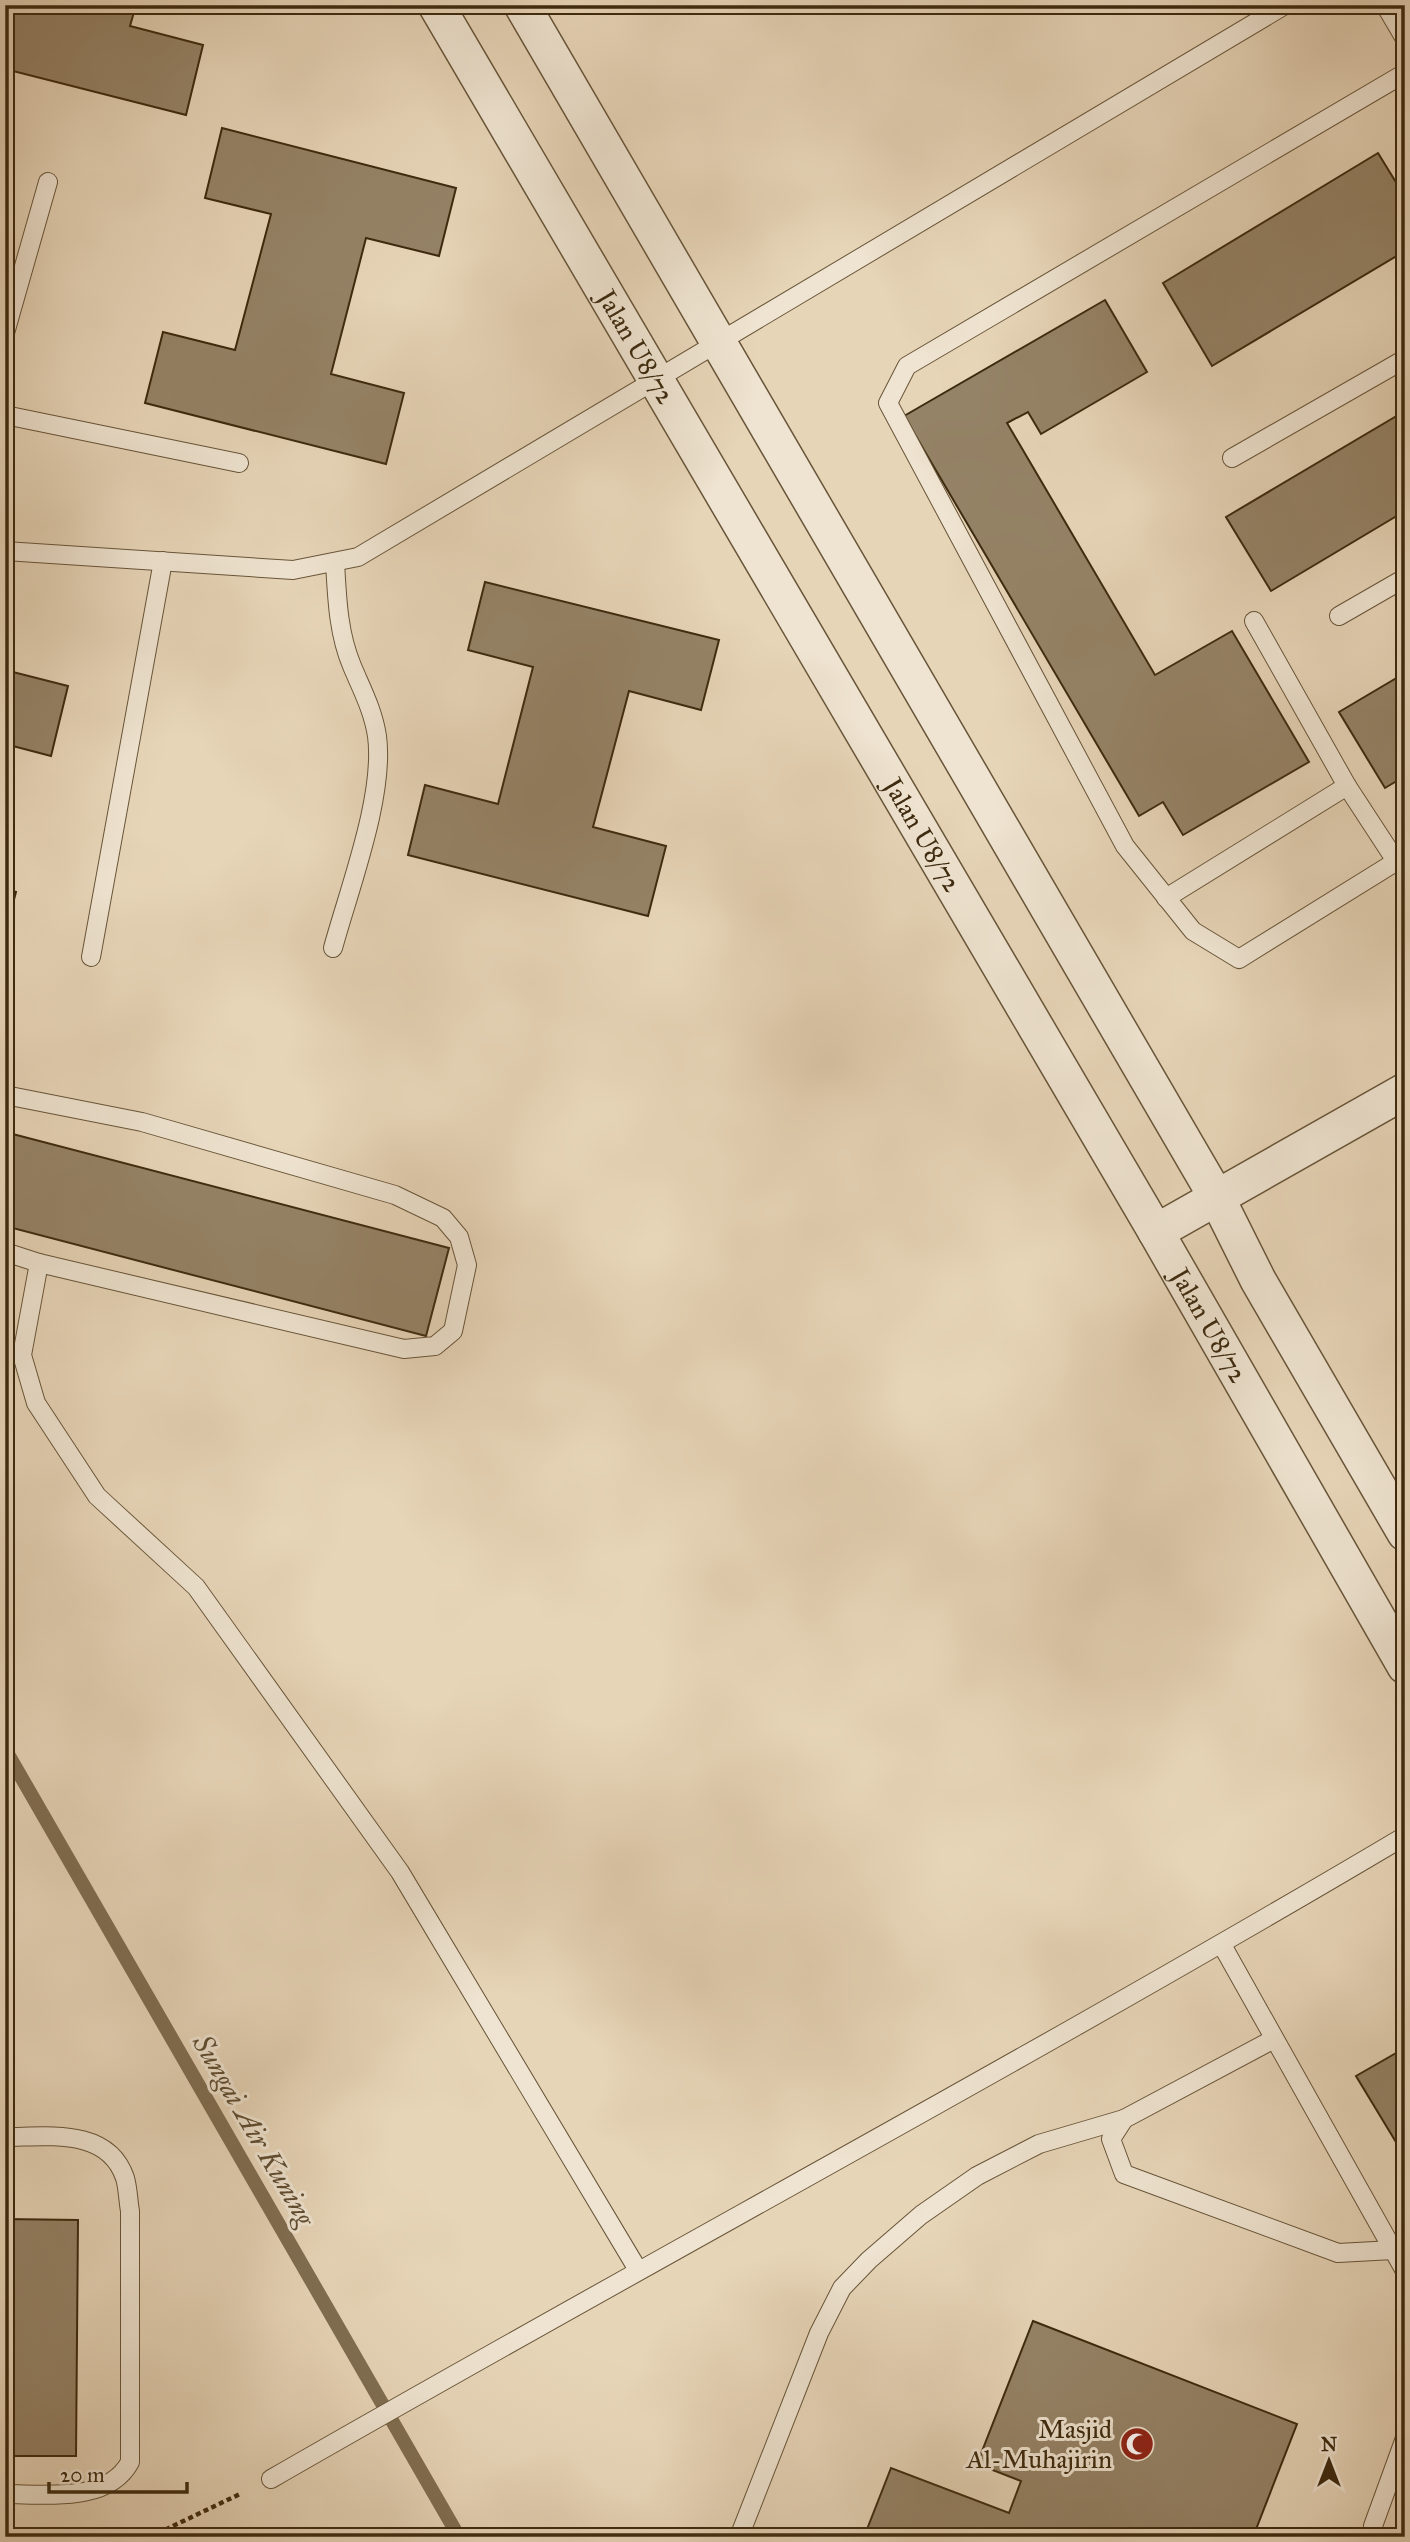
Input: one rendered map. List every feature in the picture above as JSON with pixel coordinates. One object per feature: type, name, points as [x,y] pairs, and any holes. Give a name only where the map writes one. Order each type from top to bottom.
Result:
[{"type":"street","name":"Jalan U8/72","points":[[436,5],[1156,1232],[1405,1666]]},
{"type":"street","points":[[522,5],[1217,1198],[1258,1280],[1405,1533]]},
{"type":"street","points":[[1156,1232],[1405,1091]]},
{"type":"lane","points":[[5,551],[293,569],[358,557],[1285,5]]},
{"type":"lane","points":[[1385,5],[1405,39]]},
{"type":"lane","points":[[1254,621],[1347,786],[1401,858],[1239,959],[1193,931],[1125,846],[888,403],[907,366],[1405,73]]},
{"type":"lane","points":[[5,333],[48,181]]},
{"type":"lane","points":[[1232,458],[1405,359]]},
{"type":"lane","points":[[5,415],[239,463]]},
{"type":"lane","points":[[91,957],[163,561]]},
{"type":"lane","points":[[333,948],[374,797],[377,738],[368,698],[351,665],[337,614],[335,562]]},
{"type":"lane","points":[[1339,616],[1405,578]]},
{"type":"lane","points":[[1166,898],[1347,786]]},
{"type":"lane","points":[[5,1095],[142,1122],[395,1195],[443,1218],[459,1237],[467,1265],[453,1331],[435,1346],[404,1349],[38,1263],[5,1252]]},
{"type":"lane","points":[[38,1263],[22,1355],[36,1403],[97,1496],[196,1587],[400,1871],[638,2270]]},
{"type":"lane","points":[[271,2479],[638,2270],[1222,1945],[1405,1836]]},
{"type":"lane","points":[[1222,1945],[1405,2271]]},
{"type":"lane","points":[[739,2537],[819,2333],[842,2288],[869,2259],[921,2215],[977,2176],[1039,2144],[1124,2119],[1274,2039]]},
{"type":"lane","points":[[1124,2119],[1111,2139],[1124,2174],[1338,2253],[1392,2250]]},
{"type":"lane","points":[[5,2137],[83,2138],[107,2152],[124,2176],[130,2211],[131,2462],[123,2476],[99,2488],[65,2494],[5,2494]]},
{"type":"lane","points":[[1373,2537],[1373,2526],[1405,2438]]},
{"type":"path","points":[[150,2537],[271,2479]]},
{"type":"building","points":[[5,5],[136,5],[130,26],[203,45],[186,115],[5,69]]},
{"type":"building","points":[[222,128],[456,188],[439,256],[366,238],[331,374],[404,393],[386,464],[145,403],[163,332],[235,350],[271,214],[205,198]]},
{"type":"building","points":[[1378,153],[1405,197],[1405,251],[1212,366],[1163,283]]},
{"type":"building","points":[[1105,300],[1147,372],[1041,434],[1028,412],[1007,423],[1155,675],[1232,631],[1309,762],[1183,835],[1163,802],[1139,816],[904,416]]},
{"type":"building","points":[[1405,411],[1405,511],[1271,591],[1226,517]]},
{"type":"building","points":[[485,582],[719,640],[701,710],[629,691],[593,827],[666,846],[648,916],[408,855],[425,785],[498,804],[533,667],[468,650]]},
{"type":"building","points":[[5,670],[68,686],[51,756],[5,744]]},
{"type":"building","points":[[1405,673],[1405,776],[1385,788],[1339,712]]},
{"type":"building","points":[[5,889],[16,892],[5,934]]},
{"type":"building","points":[[5,1132],[449,1248],[426,1336],[5,1226]]},
{"type":"building","points":[[1405,2048],[1405,2157],[1356,2076]]},
{"type":"building","points":[[5,2219],[78,2220],[76,2456],[5,2456]]},
{"type":"building","name":"Masjid Al-Muhajirin","points":[[1033,2321],[1297,2424],[1253,2537],[864,2537],[891,2468],[1009,2513],[1021,2481],[977,2464]]},
{"type":"waterway","name":"Sungai Air Kuning","points":[[5,1749],[459,2537]]},
{"type":"place","name":"Masjid Al-Muhajirin","points":[[1137,2444]]}]
